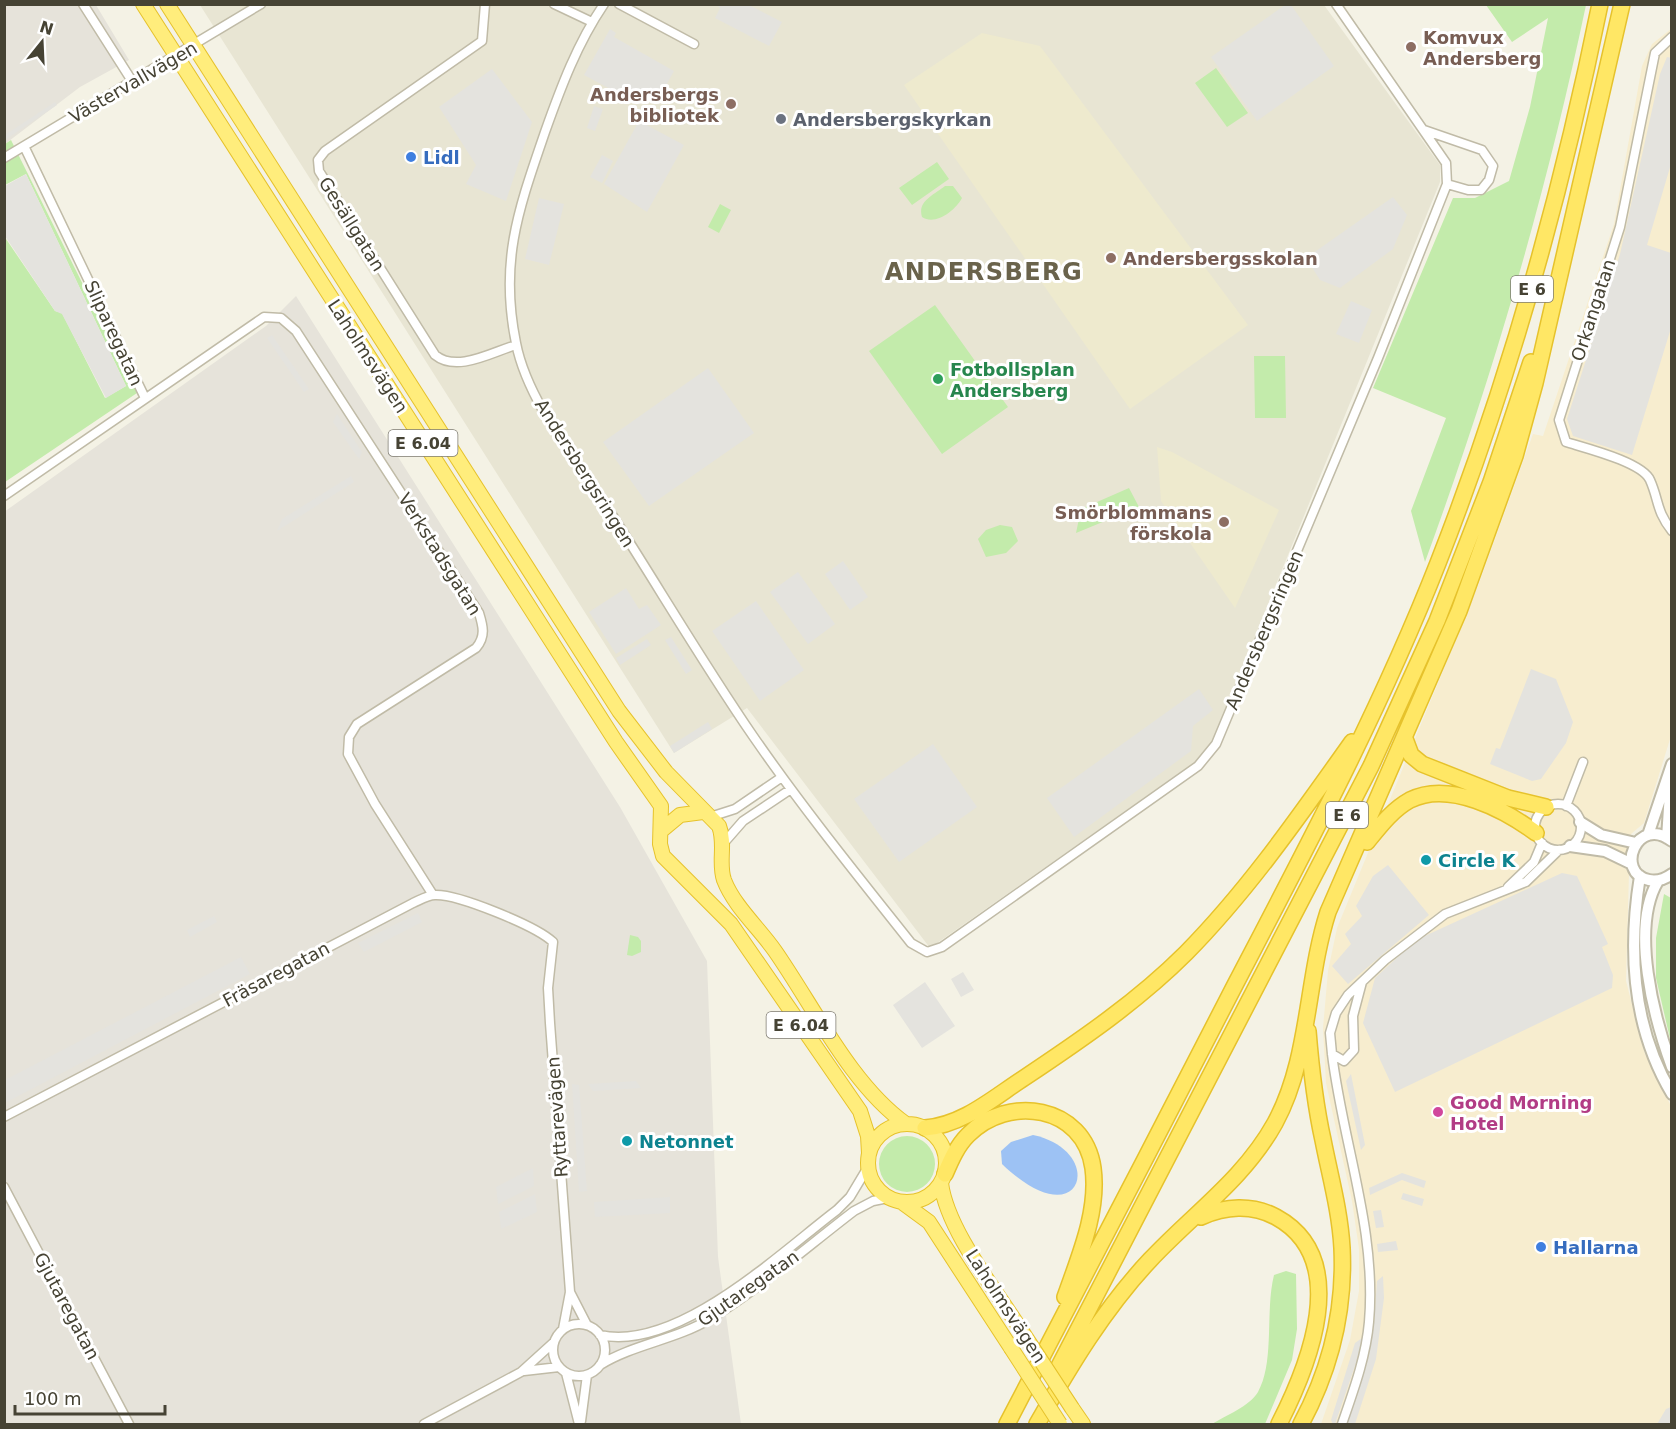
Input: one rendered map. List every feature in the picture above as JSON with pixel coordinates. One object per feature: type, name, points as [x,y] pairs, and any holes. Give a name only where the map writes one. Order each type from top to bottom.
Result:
[{"type":"highway","name":"Laholmsvägen","points":[[143,4],[615,742],[653,790],[662,806],[660,844],[663,856],[714,905],[741,938],[860,1111],[867,1137],[868,1160],[874,1185],[888,1198],[903,1203],[929,1222],[1060,1425]]},
{"type":"highway","name":"Laholmsvägen","points":[[167,4],[619,711],[666,772],[721,831],[722,874],[730,891],[773,949],[873,1097],[906,1124],[925,1128],[942,1145],[946,1157],[943,1179],[944,1203],[956,1227],[1083,1425]]},
{"type":"highway","name":"E 6","points":[[1007,1425],[1375,711],[1441,555],[1477,461],[1517,341],[1579,109],[1600,4]]},
{"type":"highway","name":"E 6","points":[[1028,1425],[1371,766],[1437,621],[1491,482],[1537,346],[1568,242],[1622,4]]},
{"type":"highway","points":[[1037,1425],[1070,1367],[1115,1300],[1152,1258],[1193,1220],[1252,1159],[1277,1120],[1293,1073],[1321,935],[1467,591],[1511,466],[1535,383],[1568,242]]},
{"type":"highway","points":[[925,1128],[947,1125],[963,1118],[1095,1029],[1154,982],[1193,945],[1256,874],[1375,711]]},
{"type":"highway","points":[[1405,740],[1411,755],[1422,764],[1508,798],[1546,807]]},
{"type":"highway","points":[[1354,858],[1384,820],[1399,807],[1424,795],[1443,794],[1487,806],[1512,816],[1539,838]]},
{"type":"highway","points":[[662,830],[680,815],[707,814]]},
{"type":"highway","points":[[1301,1425],[1326,1367],[1336,1331],[1341,1279],[1338,1214],[1314,1093],[1307,1013]]},
{"type":"highway","points":[[903,1203],[925,1198],[943,1179],[955,1153],[969,1134],[1003,1113],[1025,1110],[1047,1112],[1067,1123],[1084,1142],[1093,1166],[1090,1219],[1047,1347]]},
{"type":"highway","points":[[868,1160],[883,1132],[906,1124]]},
{"type":"highway","points":[[1193,1220],[1223,1209],[1243,1207],[1265,1212],[1292,1227],[1311,1253],[1318,1282],[1316,1321],[1307,1364],[1280,1425]]},
{"type":"street","points":[[83,4],[132,81]]},
{"type":"street","name":"Västervallvägen","points":[[4,158],[195,46],[261,4]]},
{"type":"street","name":"Gesällgatan","points":[[485,4],[482,40],[325,151],[318,160],[319,171],[435,356],[442,361],[458,363],[516,345]]},
{"type":"street","points":[[555,4],[592,22]]},
{"type":"street","name":"Andersbergsringen","points":[[604,4],[592,22],[562,84],[514,225],[509,267],[509,304],[516,345],[546,416],[782,777],[910,943],[922,951],[932,951],[942,947],[1198,766],[1216,744],[1378,358],[1447,184]]},
{"type":"street","points":[[619,4],[693,44]]},
{"type":"street","points":[[1336,4],[1446,163],[1447,184],[1468,190],[1481,190],[1489,180],[1493,165],[1482,150],[1424,130]]},
{"type":"street","name":"Orkangatan","points":[[1671,37],[1655,53],[1620,227],[1559,420],[1566,442],[1633,465],[1649,477],[1660,516],[1671,531]]},
{"type":"street","name":"Sliparegatan","points":[[4,496],[145,398],[24,146]]},
{"type":"street","name":"Verkstadsgatan","points":[[145,398],[264,317],[281,318],[296,331],[479,613],[484,631],[476,648],[357,724],[349,737],[348,754],[375,804],[433,895]]},
{"type":"street","points":[[1566,806],[1583,762]]},
{"type":"street","points":[[1671,764],[1648,835],[1636,843],[1631,856],[1632,864],[1640,876],[1658,881],[1671,875]]},
{"type":"street","points":[[707,814],[735,809],[782,777]]},
{"type":"street","points":[[1648,835],[1669,839],[1671,778]]},
{"type":"street","points":[[722,846],[743,822],[791,789]]},
{"type":"street","points":[[1505,889],[1534,862],[1539,838],[1536,821],[1546,807],[1566,806],[1573,809],[1580,822],[1601,835],[1636,843]]},
{"type":"street","points":[[1342,1425],[1363,1356],[1369,1323],[1370,1281],[1366,1231],[1332,1054],[1330,1033],[1336,1012],[1348,995],[1400,946],[1445,914],[1526,882],[1579,836],[1580,822]]},
{"type":"street","points":[[1539,838],[1565,848],[1587,847],[1605,852],[1632,864]]},
{"type":"street","points":[[1640,876],[1634,912],[1632,952],[1635,986],[1648,1041],[1671,1094]]},
{"type":"street","points":[[1658,881],[1647,905],[1647,958],[1656,1015],[1671,1066]]},
{"type":"street","name":"Ryttarevägen","points":[[433,895],[450,896],[471,903],[540,931],[554,942],[548,988],[549,1011],[570,1292],[563,1329],[553,1343]]},
{"type":"street","name":"Fräsaregatan","points":[[4,1117],[342,939],[433,895]]},
{"type":"street","points":[[1332,1054],[1344,1061],[1354,1050],[1353,1016],[1362,982]]},
{"type":"street","name":"Gjutaregatan","points":[[600,1335],[617,1338],[639,1336],[676,1324],[708,1307],[837,1210],[850,1197],[868,1160]]},
{"type":"street","name":"Gjutaregatan","points":[[4,1187],[129,1425]]},
{"type":"street","name":"Gjutaregatan","points":[[600,1365],[710,1319],[854,1211],[873,1201],[888,1198]]},
{"type":"street","name":"Ryttarevägen","points":[[570,1292],[587,1325],[600,1335]]},
{"type":"street","points":[[563,1329],[579,1324],[587,1325]]},
{"type":"street","points":[[579,1425],[587,1375],[600,1365],[605,1350],[600,1335]]},
{"type":"street","points":[[553,1343],[552,1352],[562,1370],[579,1425]]},
{"type":"street","points":[[424,1425],[521,1372],[553,1343]]},
{"type":"street","points":[[521,1372],[562,1370],[587,1375]]},
{"type":"shaded area","points":[[5,5],[96,5],[129,60],[80,87],[5,144]]},
{"type":"shaded area","points":[[200,5],[1324,5],[1440,165],[1440,182],[1207,754],[930,948],[747,708],[674,753]]},
{"type":"shaded area","points":[[717,5],[749,5],[782,22],[769,46],[715,18],[720,8]]},
{"type":"shaded area","points":[[1285,5],[1291,5],[1334,66],[1257,121],[1211,57]]},
{"type":"shaded area","points":[[610,29],[616,33],[614,37],[674,71],[658,100],[642,91],[636,103],[584,75]]},
{"type":"shaded area","points":[[1671,29],[1671,736],[1644,823],[1631,834],[1623,865],[1629,873],[1626,981],[1645,1054],[1671,1106],[1671,1424],[1321,1424],[1350,1340],[1359,1291],[1359,1249],[1352,1201],[1326,1083],[1323,1028],[1328,971],[1337,928],[1478,586],[1533,434],[1543,436],[1614,224],[1642,66],[1652,44]]},
{"type":"shaded area","name":"Andersbergsskolan","points":[[982,33],[1040,46],[1248,325],[1130,409],[904,85]]},
{"type":"shaded area","points":[[1667,57],[1672,58],[1671,164],[1647,245],[1671,253],[1671,328],[1632,455],[1573,436],[1567,419],[1620,254],[1660,74]]},
{"type":"shaded area","points":[[492,69],[532,122],[506,201],[466,184],[476,165],[439,107]]},
{"type":"shaded area","points":[[55,102],[57,105],[5,140],[5,135]]},
{"type":"shaded area","points":[[594,106],[603,109],[595,131],[587,128]]},
{"type":"shaded area","points":[[639,121],[684,145],[647,212],[604,184]]},
{"type":"shaded area","points":[[602,155],[613,161],[602,183],[590,177]]},
{"type":"shaded area","points":[[26,174],[126,386],[106,398],[62,314],[55,311],[5,236],[5,186]]},
{"type":"shaded area","points":[[1393,197],[1407,215],[1393,249],[1340,288],[1320,280],[1306,258]]},
{"type":"shaded area","points":[[539,198],[564,204],[549,265],[525,259]]},
{"type":"shaded area","points":[[296,296],[620,807],[707,961],[718,1257],[741,1424],[5,1424],[4,512],[266,326]]},
{"type":"shaded area","points":[[1351,301],[1372,310],[1359,343],[1336,334]]},
{"type":"shaded area","points":[[272,335],[309,389],[304,392],[267,338]]},
{"type":"shaded area","points":[[708,368],[754,433],[649,506],[603,442]]},
{"type":"shaded area","points":[[337,414],[362,452],[359,459],[333,422]]},
{"type":"shaded area","name":"Smörblommans förskola","points":[[1157,447],[1172,452],[1279,510],[1235,608],[1161,501]]},
{"type":"shaded area","points":[[351,476],[354,482],[277,531],[282,519]]},
{"type":"shaded area","points":[[843,561],[868,597],[850,610],[825,574]]},
{"type":"shaded area","points":[[798,572],[835,624],[808,644],[770,592]]},
{"type":"shaded area","points":[[626,588],[639,609],[647,605],[661,625],[616,654],[589,612]]},
{"type":"shaded area","points":[[756,601],[804,670],[760,701],[712,631]]},
{"type":"shaded area","points":[[671,637],[692,670],[686,674],[665,640]]},
{"type":"shaded area","points":[[647,639],[651,645],[620,665],[616,658]]},
{"type":"shaded area","points":[[1531,669],[1556,679],[1573,722],[1566,743],[1541,779],[1532,781],[1490,764],[1496,748],[1500,749]]},
{"type":"shaded area","points":[[1199,689],[1213,710],[1193,726],[1191,751],[1074,837],[1047,798]]},
{"type":"shaded area","points":[[708,722],[712,729],[674,753],[670,746]]},
{"type":"shaded area","points":[[933,744],[977,807],[899,862],[854,799]]},
{"type":"shaded area","points":[[1388,865],[1429,915],[1348,984],[1332,966],[1351,944],[1345,934],[1362,916],[1356,906],[1373,876]]},
{"type":"shaded area","points":[[1562,873],[1577,876],[1608,944],[1602,947],[1613,975],[1612,988],[1395,1092],[1363,1023],[1375,978],[1416,940]]},
{"type":"shaded area","points":[[418,913],[422,922],[364,952],[358,943]]},
{"type":"shaded area","points":[[214,916],[217,922],[190,937],[187,930]]},
{"type":"shaded area","points":[[241,957],[250,974],[5,1103],[5,1080]]},
{"type":"shaded area","points":[[963,972],[974,990],[961,997],[951,979]]},
{"type":"shaded area","points":[[925,982],[955,1026],[922,1048],[893,1005]]},
{"type":"shaded area","points":[[1351,1074],[1365,1145],[1361,1150],[1346,1081]]},
{"type":"shaded area","points":[[636,1081],[641,1088],[593,1091],[588,1084]]},
{"type":"shaded area","points":[[572,1084],[579,1085],[587,1191],[579,1192]]},
{"type":"shaded area","points":[[533,1168],[534,1186],[498,1204],[496,1187]]},
{"type":"shaded area","points":[[1402,1173],[1426,1181],[1424,1188],[1402,1180],[1370,1195],[1369,1188]]},
{"type":"shaded area","points":[[1403,1193],[1424,1199],[1422,1206],[1401,1199]]},
{"type":"shaded area","points":[[535,1194],[537,1212],[501,1229],[499,1212]]},
{"type":"shaded area","points":[[670,1197],[670,1213],[595,1217],[594,1202]]},
{"type":"shaded area","points":[[1381,1210],[1384,1227],[1376,1228],[1373,1211]]},
{"type":"shaded area","points":[[1396,1241],[1398,1250],[1378,1252],[1377,1244]]},
{"type":"shaded area","points":[[1383,1276],[1384,1298],[1376,1359],[1355,1424],[1346,1424],[1368,1358],[1374,1324],[1377,1281]]},
{"type":"shaded area","points":[[1362,1338],[1356,1363],[1335,1424],[1333,1424],[1331,1420],[1355,1343]]},
{"type":"shaded area","points":[[1671,1407],[1671,1424],[1657,1424],[1666,1409]]},
{"type":"green space","points":[[1486,5],[1586,5],[1553,146],[1516,286],[1473,424],[1425,562],[1411,511],[1446,418],[1373,388],[1453,198],[1475,198],[1509,181],[1530,107],[1548,18],[1512,42]]},
{"type":"green space","points":[[1216,68],[1248,113],[1227,127],[1195,83]]},
{"type":"green space","points":[[11,140],[137,393],[5,482],[4,236],[55,311],[62,313],[105,398],[126,386],[26,174],[5,185],[5,144]]},
{"type":"green space","points":[[937,162],[949,179],[912,205],[899,188]]},
{"type":"green space","points":[[945,186],[953,186],[962,198],[959,203],[939,218],[933,220],[922,217],[921,211],[924,203]]},
{"type":"green space","points":[[720,204],[731,210],[719,233],[708,227]]},
{"type":"green space","name":"Fotbollsplan Andersberg","points":[[935,305],[1008,407],[942,454],[869,351]]},
{"type":"green space","points":[[1254,356],[1285,356],[1286,418],[1255,418]]},
{"type":"green space","points":[[1129,488],[1139,507],[1076,533],[1081,509]]},
{"type":"green space","points":[[1000,525],[1012,527],[1018,541],[1006,553],[986,557],[978,539],[986,530]]},
{"type":"green space","points":[[1664,894],[1671,898],[1671,1043],[1656,978],[1656,938]]},
{"type":"green space","points":[[630,935],[638,937],[641,941],[641,952],[632,956],[627,955]]},
{"type":"green space","points":[[901,1136],[913,1136],[927,1144],[935,1158],[933,1175],[927,1184],[913,1192],[901,1192],[884,1180],[879,1170],[879,1158],[891,1141]]},
{"type":"green space","points":[[1286,1271],[1296,1274],[1297,1329],[1292,1360],[1265,1424],[1212,1424],[1243,1406],[1258,1392],[1266,1366],[1274,1275]]},
{"type":"water","points":[[1033,1135],[1056,1144],[1071,1157],[1077,1172],[1076,1184],[1067,1193],[1051,1194],[1029,1186],[1002,1164],[1001,1151],[1011,1142]]},
{"type":"place","name":"Komvux Andersberg","points":[[1411,47]]},
{"type":"place","name":"Andersbergs bibliotek","points":[[731,104]]},
{"type":"place","name":"Andersbergskyrkan","points":[[781,119]]},
{"type":"place","name":"Lidl","points":[[411,157]]},
{"type":"place","name":"Andersbergsskolan","points":[[1111,258]]},
{"type":"place","name":"Fotbollsplan Andersberg","points":[[938,379]]},
{"type":"place","name":"Smörblommans förskola","points":[[1224,522]]},
{"type":"place","name":"Circle K","points":[[1426,860]]},
{"type":"place","name":"Good Morning Hotel","points":[[1438,1112]]},
{"type":"place","name":"Netonnet","points":[[627,1141]]},
{"type":"place","name":"Hallarna","points":[[1541,1247]]},
{"type":"district","name":"ANDERSBERG","points":[[984,272]]}]
